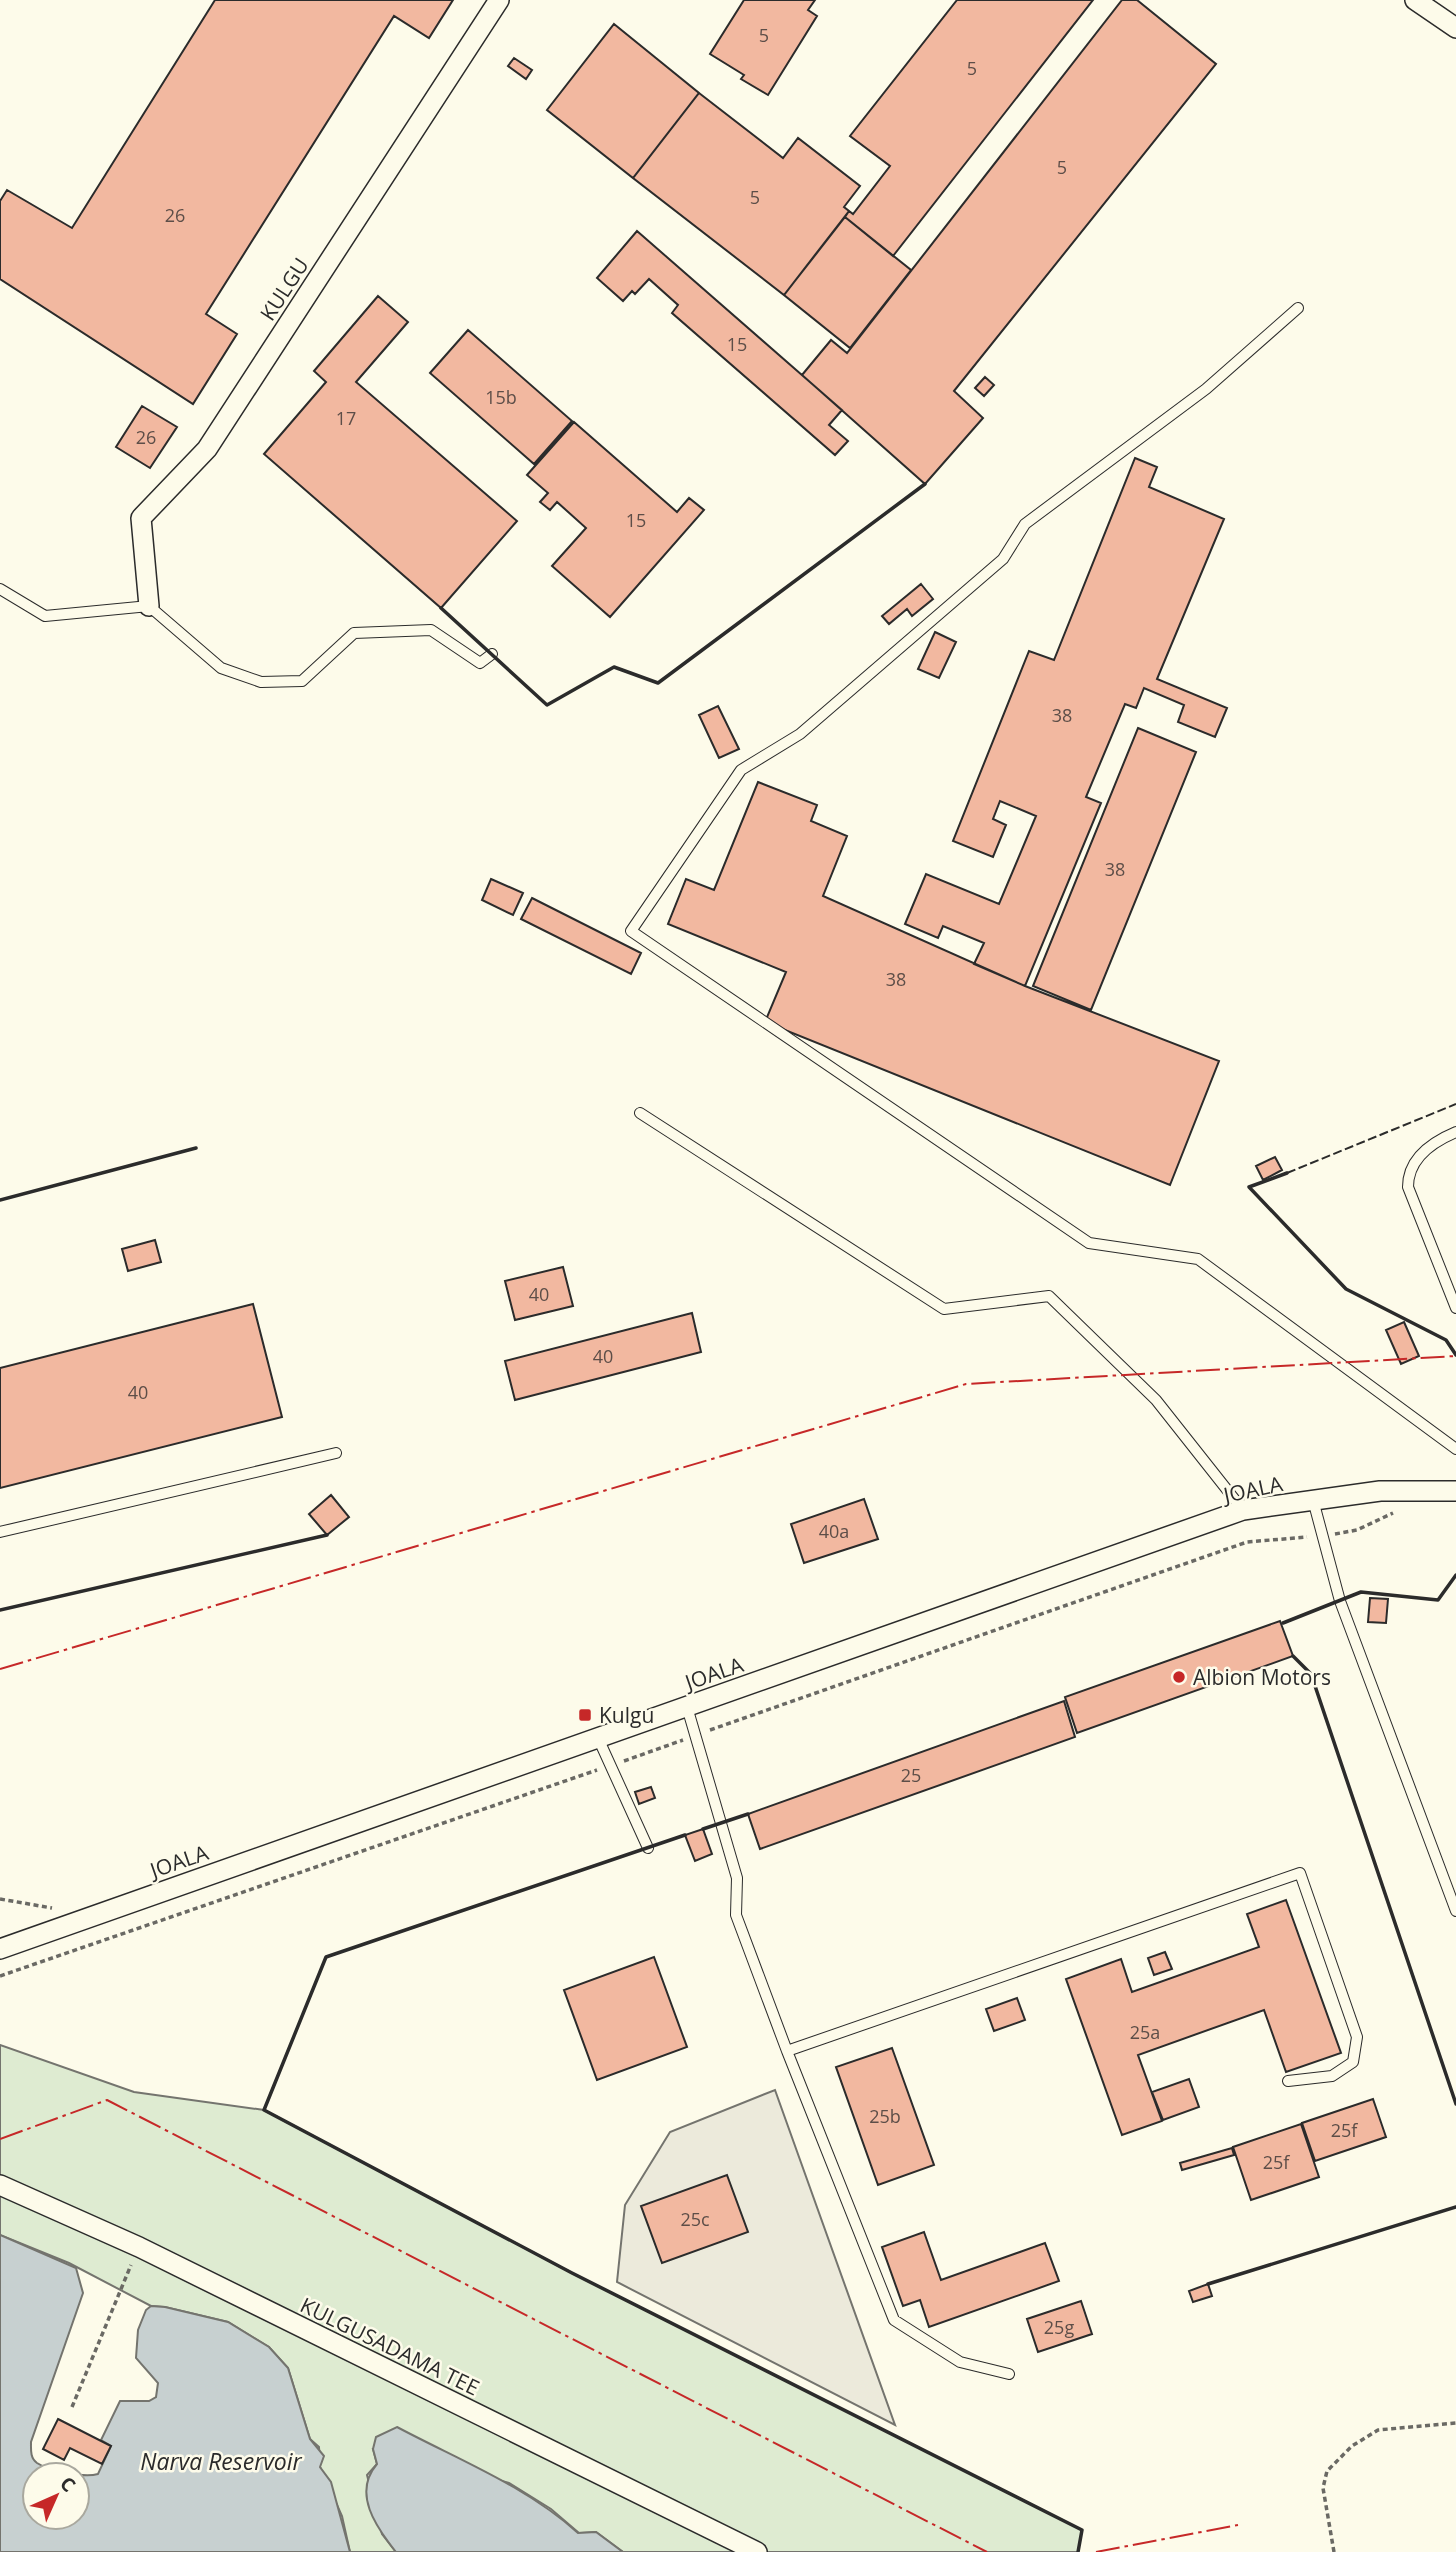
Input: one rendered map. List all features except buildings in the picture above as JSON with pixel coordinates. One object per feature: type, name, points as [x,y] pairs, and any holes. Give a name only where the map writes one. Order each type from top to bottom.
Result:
[{"type":"street","name":"KULGU","points":[[149,606],[141,517],[207,449],[499,0]]},
{"type":"street","points":[[1415,0],[1456,28]]},
{"type":"street","name":"JOALA","points":[[1,1946],[1243,1510],[1380,1491],[1456,1491]]},
{"type":"street","name":"KULGUSADAMA TEE","points":[[0,2185],[139,2247],[757,2552]]},
{"type":"lane","points":[[1298,308],[1206,389],[1025,524],[1003,559],[800,734],[741,770],[631,932],[1089,1243],[1198,1259],[1456,1449]]},
{"type":"lane","points":[[0,589],[45,616],[149,606],[221,668],[261,682],[302,681],[354,633],[431,630],[480,663],[492,654]]},
{"type":"lane","points":[[640,1113],[944,1308],[1049,1296],[1156,1400],[1243,1510]]},
{"type":"lane","points":[[1456,1132],[1423,1151],[1410,1170],[1408,1187],[1456,1308]]},
{"type":"lane","points":[[0,1532],[336,1453]]},
{"type":"lane","points":[[1313,1500],[1340,1601],[1456,1911]]},
{"type":"lane","points":[[687,1707],[737,1878],[736,1914],[787,2051],[894,2320],[960,2362],[1009,2374]]},
{"type":"lane","points":[[598,1738],[648,1847]]},
{"type":"lane","points":[[787,2051],[1300,1873],[1357,2037],[1353,2062],[1332,2076],[1288,2081]]},
{"type":"path","points":[[0,1976],[1247,1542],[1322,1536],[1357,1530],[1395,1512]]},
{"type":"path","points":[[72,2407],[139,2247]]},
{"type":"path","points":[[1334,2552],[1323,2488],[1327,2471],[1352,2446],[1378,2430],[1456,2423]]},
{"type":"green space","points":[[0,2045],[134,2092],[264,2110],[572,2273],[1082,2530],[1078,2552],[623,2552],[596,2532],[579,2533],[551,2509],[509,2483],[491,2478],[449,2455],[373,2449],[377,2464],[367,2475],[382,2534],[396,2552],[350,2552],[342,2516],[320,2467],[319,2447],[310,2439],[288,2368],[269,2347],[228,2322],[151,2306],[69,2263],[0,2235]]},
{"type":"shaded area","points":[[775,2090],[895,2425],[617,2282],[625,2205],[670,2132]]},
{"type":"water","name":"Narva Reservoir","points":[[0,2235],[76,2268],[83,2293],[31,2442],[31,2454],[35,2461],[21,2461],[21,2531],[91,2531],[91,2474],[98,2474],[111,2446],[101,2440],[120,2401],[149,2401],[156,2397],[158,2383],[136,2358],[138,2330],[146,2310],[151,2306],[228,2322],[269,2347],[288,2368],[310,2439],[324,2456],[320,2467],[331,2482],[350,2552],[0,2552]]},
{"type":"water","points":[[397,2427],[514,2488],[558,2516],[578,2533],[596,2532],[623,2552],[396,2552],[381,2532],[370,2510],[367,2486],[377,2464],[373,2449],[376,2437]]},
{"type":"fence","points":[[1287,1173],[1456,1104]]},
{"type":"wall","points":[[441,608],[547,705],[614,667],[658,683],[925,484]]},
{"type":"wall","points":[[0,1200],[196,1148]]},
{"type":"wall","points":[[1287,1173],[1249,1187],[1346,1289],[1446,1340],[1456,1355]]},
{"type":"wall","points":[[0,1610],[327,1535]]},
{"type":"wall","points":[[1283,1623],[1361,1592],[1438,1600],[1456,1575]]},
{"type":"wall","points":[[1293,1656],[1311,1674],[1456,2104]]},
{"type":"wall","points":[[703,1829],[748,1814]]},
{"type":"wall","points":[[685,1835],[326,1957],[264,2110],[572,2273],[1082,2530],[1078,2552]]},
{"type":"wall","points":[[1208,2284],[1456,2207]]},
{"type":"power","points":[[0,1669],[966,1384],[1456,1356]]},
{"type":"power","points":[[0,2139],[107,2100],[987,2552]]},
{"type":"power","points":[[1096,2552],[1238,2525]]},
{"type":"place","name":"Albion Motors","points":[[1179,1677]]},
{"type":"place","name":"Kulgu","points":[[585,1715]]}]
